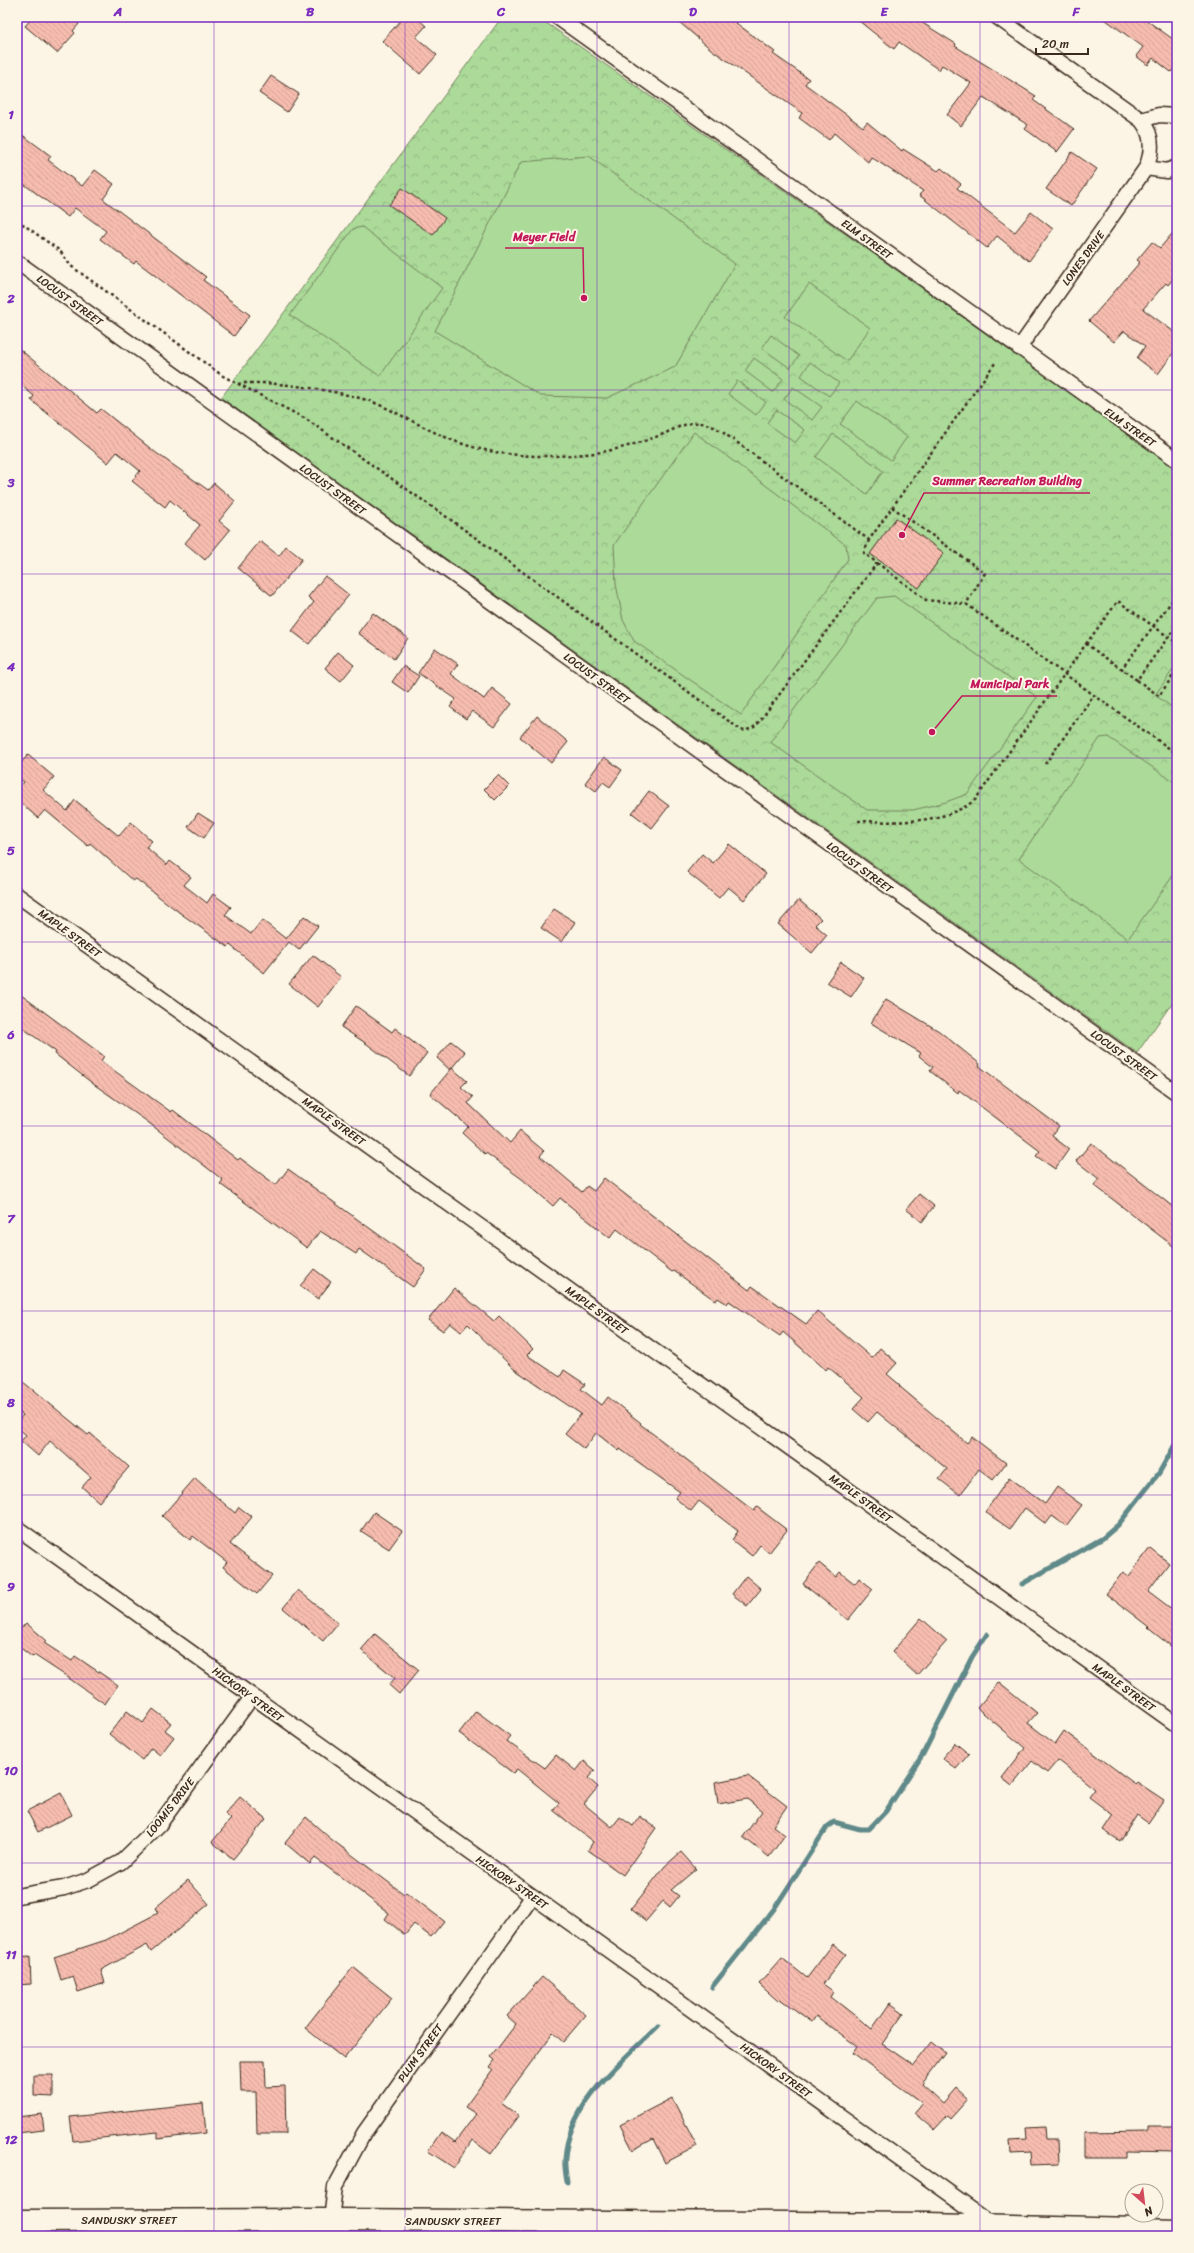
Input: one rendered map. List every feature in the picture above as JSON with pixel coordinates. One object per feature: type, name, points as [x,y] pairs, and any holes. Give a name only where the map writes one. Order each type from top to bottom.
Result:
[{"type":"main road","name":"SANDUSKY STREET","points":[[17,2221],[330,2220],[680,2229],[1177,2230]]},
{"type":"street","name":"ELM STREET","points":[[557,17],[1177,460]]},
{"type":"street","name":"LONES DRIVE","points":[[997,17],[1140,120],[1147,127],[1151,145],[1151,157],[1146,168],[1019,348]]},
{"type":"street","points":[[1140,120],[1159,115],[1177,116]]},
{"type":"street","points":[[1146,168],[1167,170],[1177,167]]},
{"type":"street","name":"LOCUST STREET","points":[[17,262],[1177,1093]]},
{"type":"street","name":"MAPLE STREET","points":[[17,895],[1177,1725]]},
{"type":"street","name":"HICKORY STREET","points":[[17,1528],[1000,2230]]},
{"type":"street","name":"LOOMIS DRIVE","points":[[17,1896],[64,1888],[88,1880],[121,1862],[159,1825],[252,1697]]},
{"type":"street","name":"PLUM STREET","points":[[330,2220],[335,2187],[364,2133],[532,1897]]},
{"type":"path","points":[[17,220],[60,251],[71,266],[224,376],[306,419],[451,520],[736,727],[745,731],[756,726],[877,563]]},
{"type":"path","points":[[995,364],[869,540],[864,553],[926,600],[966,604],[1177,754]]},
{"type":"path","points":[[238,384],[250,382],[269,383],[345,395],[375,403],[437,434],[467,445],[508,454],[548,458],[596,454],[633,445],[683,425],[703,423],[717,429],[735,441],[869,540]]},
{"type":"path","points":[[892,507],[985,573],[966,604]]},
{"type":"path","points":[[1121,670],[1177,594]]},
{"type":"path","points":[[858,822],[899,822],[918,820],[952,812],[970,804],[975,800],[1064,674],[1118,601],[1177,643]]},
{"type":"path","points":[[1172,601],[1177,605]]},
{"type":"path","points":[[1136,680],[1177,625]]},
{"type":"path","points":[[1086,644],[1159,696],[1177,670]]},
{"type":"path","points":[[1045,764],[1094,695]]},
{"type":"green space","points":[[502,17],[538,17],[1177,468],[1177,996],[1137,1053],[221,398]]},
{"type":"green space","points":[[589,156],[735,264],[675,367],[607,398],[541,396],[435,331],[521,162]]},
{"type":"green space","points":[[362,227],[442,288],[380,376],[290,315],[353,229]]},
{"type":"green space","points":[[809,284],[870,328],[847,361],[785,317]]},
{"type":"green space","points":[[771,335],[799,356],[790,368],[762,348]]},
{"type":"green space","points":[[754,358],[783,379],[773,392],[745,371]]},
{"type":"green space","points":[[810,362],[839,383],[829,396],[801,376]]},
{"type":"green space","points":[[737,381],[766,402],[756,415],[728,394]]},
{"type":"green space","points":[[793,387],[822,407],[812,420],[784,399]]},
{"type":"green space","points":[[857,401],[907,437],[891,460],[840,424]]},
{"type":"green space","points":[[776,410],[805,430],[795,443],[767,423]]},
{"type":"green space","points":[[694,432],[846,545],[848,559],[741,715],[634,641],[623,620],[616,584],[614,545]]},
{"type":"green space","points":[[833,434],[883,471],[867,494],[816,457]]},
{"type":"green space","points":[[894,596],[1037,697],[967,794],[946,802],[913,810],[867,810],[770,742],[877,598]]},
{"type":"green space","points":[[1177,664],[1177,711],[1155,695]]},
{"type":"green space","points":[[1108,737],[1177,784],[1177,870],[1128,939],[1019,859],[1100,738]]},
{"type":"building","points":[[33,17],[72,17],[79,24],[73,31],[75,33],[57,53],[25,26]]},
{"type":"building","points":[[404,17],[416,17],[426,26],[416,37],[437,55],[420,74],[382,41]]},
{"type":"building","points":[[673,17],[741,17],[736,23],[775,52],[773,54],[809,79],[805,84],[863,127],[867,122],[902,151],[903,149],[938,171],[941,168],[961,184],[957,188],[1015,232],[1031,212],[1053,229],[1029,261],[997,236],[987,248],[919,195],[923,191],[871,157],[868,162],[834,133],[829,140],[799,118],[802,113],[712,50]]},
{"type":"building","points":[[854,17],[913,17],[956,44],[955,46],[1036,96],[1033,100],[1074,129],[1057,152],[1025,129],[1028,125],[983,97],[961,126],[947,115],[971,83],[942,65],[939,70],[899,42],[894,49]]},
{"type":"building","points":[[1102,17],[1142,17],[1177,42],[1177,65],[1171,72],[1153,58],[1148,65],[1136,56],[1143,47]]},
{"type":"building","points":[[271,76],[299,94],[287,112],[259,93]]},
{"type":"building","points":[[17,131],[51,156],[48,160],[82,186],[95,170],[114,184],[103,199],[206,277],[203,280],[250,315],[234,336],[136,261],[134,264],[100,239],[106,231],[75,208],[68,217],[17,179]]},
{"type":"building","points":[[1072,152],[1097,169],[1071,206],[1046,189]]},
{"type":"building","points":[[402,188],[445,218],[433,235],[389,205]]},
{"type":"building","points":[[1177,228],[1177,274],[1168,285],[1166,283],[1143,309],[1177,334],[1177,348],[1158,374],[1137,358],[1145,346],[1124,331],[1114,342],[1089,321],[1140,262],[1137,260],[1152,242],[1160,248]]},
{"type":"building","points":[[17,347],[97,413],[101,409],[155,452],[208,490],[214,483],[235,501],[219,521],[230,530],[205,560],[185,543],[200,525],[170,500],[165,507],[132,481],[140,471],[117,452],[108,463],[31,400],[34,396],[17,382]]},
{"type":"building","points":[[896,518],[944,553],[919,588],[870,554]]},
{"type":"building","points":[[260,541],[279,556],[286,546],[302,559],[272,596],[238,568]]},
{"type":"building","points":[[325,576],[349,595],[309,644],[292,631],[314,602],[308,597]]},
{"type":"building","points":[[373,613],[408,638],[394,659],[358,633]]},
{"type":"building","points":[[435,648],[458,664],[451,674],[484,699],[492,688],[512,704],[494,727],[472,711],[466,719],[450,707],[456,699],[418,673]]},
{"type":"building","points":[[338,652],[354,665],[341,681],[325,668]]},
{"type":"building","points":[[403,666],[419,676],[408,693],[392,682]]},
{"type":"building","points":[[537,716],[568,742],[551,763],[520,737]]},
{"type":"building","points":[[28,755],[54,777],[43,790],[67,811],[75,800],[119,836],[131,822],[152,841],[146,847],[167,865],[170,861],[191,877],[184,885],[207,903],[213,894],[231,907],[225,915],[251,934],[262,920],[286,939],[304,916],[318,926],[299,950],[289,942],[264,973],[230,945],[228,947],[136,879],[133,881],[90,843],[88,846],[45,810],[38,818],[17,800],[17,791],[24,782],[17,777],[17,767]]},
{"type":"building","points":[[604,757],[622,770],[610,787],[603,782],[596,791],[585,783]]},
{"type":"building","points":[[498,775],[509,786],[495,800],[484,789]]},
{"type":"building","points":[[649,791],[669,806],[652,828],[632,813]]},
{"type":"building","points":[[198,813],[214,823],[204,838],[188,827]]},
{"type":"building","points":[[729,844],[766,874],[744,900],[728,887],[719,898],[687,872],[702,854],[713,863]]},
{"type":"building","points":[[799,900],[821,919],[815,925],[827,935],[812,953],[778,924]]},
{"type":"building","points":[[554,909],[575,922],[562,942],[541,928]]},
{"type":"building","points":[[313,955],[341,977],[318,1007],[289,984]]},
{"type":"building","points":[[841,962],[864,978],[851,997],[827,982]]},
{"type":"building","points":[[17,992],[104,1056],[101,1061],[171,1112],[173,1110],[238,1160],[240,1158],[276,1185],[288,1169],[426,1269],[413,1287],[359,1249],[356,1254],[320,1231],[307,1248],[220,1184],[223,1180],[145,1120],[92,1083],[55,1054],[56,1052],[17,1024]]},
{"type":"building","points":[[886,999],[939,1031],[980,1064],[979,1066],[1059,1126],[1052,1136],[1069,1149],[1055,1169],[1036,1156],[1040,1151],[959,1090],[958,1093],[930,1071],[933,1067],[919,1056],[921,1053],[871,1023]]},
{"type":"building","points":[[356,1006],[392,1032],[395,1028],[427,1053],[409,1076],[367,1044],[341,1027]]},
{"type":"building","points":[[451,1041],[465,1052],[450,1070],[437,1058]]},
{"type":"building","points":[[452,1068],[467,1081],[461,1087],[473,1097],[468,1103],[510,1143],[520,1131],[544,1151],[540,1156],[582,1192],[587,1186],[594,1191],[604,1178],[749,1290],[752,1286],[806,1324],[817,1311],[872,1358],[880,1348],[897,1363],[887,1374],[900,1385],[899,1386],[967,1443],[972,1437],[1006,1463],[993,1480],[979,1469],[960,1495],[939,1479],[947,1469],[877,1412],[868,1422],[853,1409],[864,1397],[828,1367],[826,1370],[783,1332],[780,1336],[729,1301],[727,1304],[718,1298],[716,1301],[674,1271],[672,1272],[617,1229],[610,1238],[560,1198],[553,1206],[522,1179],[486,1153],[485,1154],[462,1133],[468,1126],[430,1094]]},
{"type":"building","points":[[1091,1143],[1177,1210],[1177,1249],[1094,1185],[1099,1179],[1076,1161]]},
{"type":"building","points":[[919,1194],[934,1206],[922,1222],[906,1209]]},
{"type":"building","points":[[314,1269],[331,1282],[318,1299],[300,1286]]},
{"type":"building","points":[[454,1288],[494,1321],[499,1316],[533,1349],[527,1355],[560,1377],[564,1370],[585,1384],[581,1389],[602,1405],[608,1397],[641,1423],[640,1424],[754,1511],[757,1507],[787,1530],[769,1553],[760,1545],[752,1556],[732,1540],[738,1531],[699,1501],[691,1511],[675,1498],[680,1492],[620,1449],[619,1451],[596,1433],[584,1449],[565,1434],[581,1414],[514,1369],[468,1324],[461,1332],[450,1323],[443,1331],[428,1320]]},
{"type":"building","points":[[17,1377],[88,1435],[90,1433],[129,1467],[99,1502],[82,1487],[91,1477],[50,1441],[38,1456],[21,1441],[26,1435],[17,1427],[17,1422],[23,1415],[17,1410]]},
{"type":"building","points":[[195,1478],[235,1513],[239,1507],[252,1517],[230,1544],[272,1576],[257,1594],[223,1567],[227,1562],[193,1536],[190,1540],[162,1516]]},
{"type":"building","points":[[1009,1478],[1045,1504],[1057,1487],[1082,1505],[1066,1526],[1052,1516],[1046,1524],[1025,1508],[1010,1529],[985,1512]]},
{"type":"building","points":[[374,1512],[402,1531],[389,1549],[361,1531]]},
{"type":"building","points":[[1150,1548],[1169,1563],[1148,1591],[1177,1613],[1177,1651],[1106,1594],[1123,1572],[1129,1576]]},
{"type":"building","points":[[819,1563],[836,1577],[840,1572],[855,1584],[859,1578],[873,1589],[848,1620],[803,1584]]},
{"type":"building","points":[[746,1576],[761,1589],[747,1606],[732,1594]]},
{"type":"building","points":[[298,1590],[338,1623],[323,1641],[283,1608]]},
{"type":"building","points":[[921,1618],[947,1641],[917,1675],[892,1652]]},
{"type":"building","points":[[26,1623],[46,1640],[44,1643],[72,1661],[75,1656],[118,1685],[105,1704],[34,1655],[32,1657],[17,1645],[17,1633]]},
{"type":"building","points":[[375,1634],[419,1670],[399,1694],[389,1685],[395,1678],[361,1650]]},
{"type":"building","points":[[999,1682],[1037,1713],[1028,1723],[1055,1744],[1064,1731],[1135,1784],[1137,1782],[1164,1800],[1148,1823],[1137,1815],[1120,1841],[1103,1830],[1113,1815],[1089,1797],[1095,1789],[1058,1760],[1047,1773],[1032,1761],[1012,1786],[1002,1778],[1025,1748],[977,1708]]},
{"type":"building","points":[[153,1709],[171,1723],[165,1730],[174,1737],[160,1755],[151,1748],[142,1760],[109,1734],[127,1711],[143,1723]]},
{"type":"building","points":[[476,1711],[510,1736],[506,1741],[545,1768],[556,1755],[576,1771],[584,1761],[595,1770],[588,1778],[598,1787],[584,1804],[612,1827],[620,1817],[633,1826],[640,1816],[656,1828],[623,1875],[588,1850],[593,1842],[553,1810],[559,1803],[517,1769],[513,1773],[459,1733]]},
{"type":"building","points":[[955,1743],[969,1754],[956,1769],[942,1758]]},
{"type":"building","points":[[748,1776],[787,1806],[773,1826],[785,1835],[769,1857],[743,1837],[762,1811],[747,1799],[718,1804],[715,1782]]},
{"type":"building","points":[[61,1793],[72,1815],[38,1832],[27,1811]]},
{"type":"building","points":[[240,1797],[266,1819],[233,1859],[212,1842],[231,1819],[225,1814]]},
{"type":"building","points":[[306,1817],[331,1839],[404,1894],[406,1892],[444,1921],[431,1937],[414,1924],[405,1935],[385,1919],[389,1913],[315,1858],[310,1864],[285,1843]]},
{"type":"building","points":[[681,1852],[696,1869],[671,1890],[679,1896],[670,1907],[663,1901],[646,1921],[631,1909],[665,1866]]},
{"type":"building","points":[[188,1880],[209,1904],[151,1952],[147,1945],[101,1970],[105,1983],[78,1992],[73,1976],[61,1980],[54,1957],[106,1940],[158,1913],[155,1908]]},
{"type":"building","points":[[833,1944],[846,1954],[823,1984],[834,1992],[831,1997],[872,2029],[890,2003],[904,2013],[882,2044],[913,2065],[931,2042],[945,2053],[922,2084],[943,2103],[956,2088],[968,2099],[951,2118],[948,2115],[934,2130],[914,2113],[922,2103],[853,2053],[857,2047],[816,2016],[812,2022],[780,1999],[778,2001],[759,1984],[782,1958],[807,1978]]},
{"type":"building","points":[[30,1957],[31,1984],[17,1985],[17,1958]]},
{"type":"building","points":[[353,1967],[392,1998],[344,2059],[305,2028]]},
{"type":"building","points":[[542,1977],[586,2015],[563,2042],[553,2033],[501,2103],[519,2116],[491,2154],[472,2140],[454,2168],[428,2151],[441,2132],[455,2142],[476,2114],[465,2107],[493,2069],[490,2067],[495,2060],[491,2057],[516,2024],[507,2016]]},
{"type":"building","points":[[240,2061],[265,2061],[266,2087],[285,2086],[286,2134],[257,2134],[256,2092],[241,2092]]},
{"type":"building","points":[[34,2075],[53,2075],[53,2097],[34,2096]]},
{"type":"building","points":[[672,2098],[697,2146],[665,2163],[653,2139],[633,2150],[620,2125]]},
{"type":"building","points":[[203,2103],[206,2133],[158,2139],[158,2132],[73,2141],[70,2117]]},
{"type":"building","points":[[42,2114],[44,2130],[17,2133],[17,2117]]},
{"type":"building","points":[[1045,2127],[1046,2139],[1057,2139],[1058,2164],[1032,2165],[1031,2153],[1011,2154],[1010,2140],[1027,2139],[1026,2128]]},
{"type":"building","points":[[1149,2127],[1177,2127],[1177,2153],[1128,2152],[1128,2158],[1084,2158],[1084,2133],[1149,2132]]},
{"type":"waterway","points":[[1022,1584],[1103,1538],[1118,1525],[1159,1473],[1177,1441]]},
{"type":"waterway","points":[[712,1987],[774,1909],[827,1827],[834,1822],[860,1829],[869,1829],[886,1811],[923,1754],[972,1657],[987,1634]]},
{"type":"waterway","points":[[567,2182],[565,2158],[569,2138],[576,2119],[600,2084],[658,2026]]},
{"type":"place","name":"Meyer Field","points":[[584,298]]},
{"type":"place","name":"Summer Recreation Building","points":[[902,535]]},
{"type":"place","name":"Municipal Park","points":[[932,732]]}]
